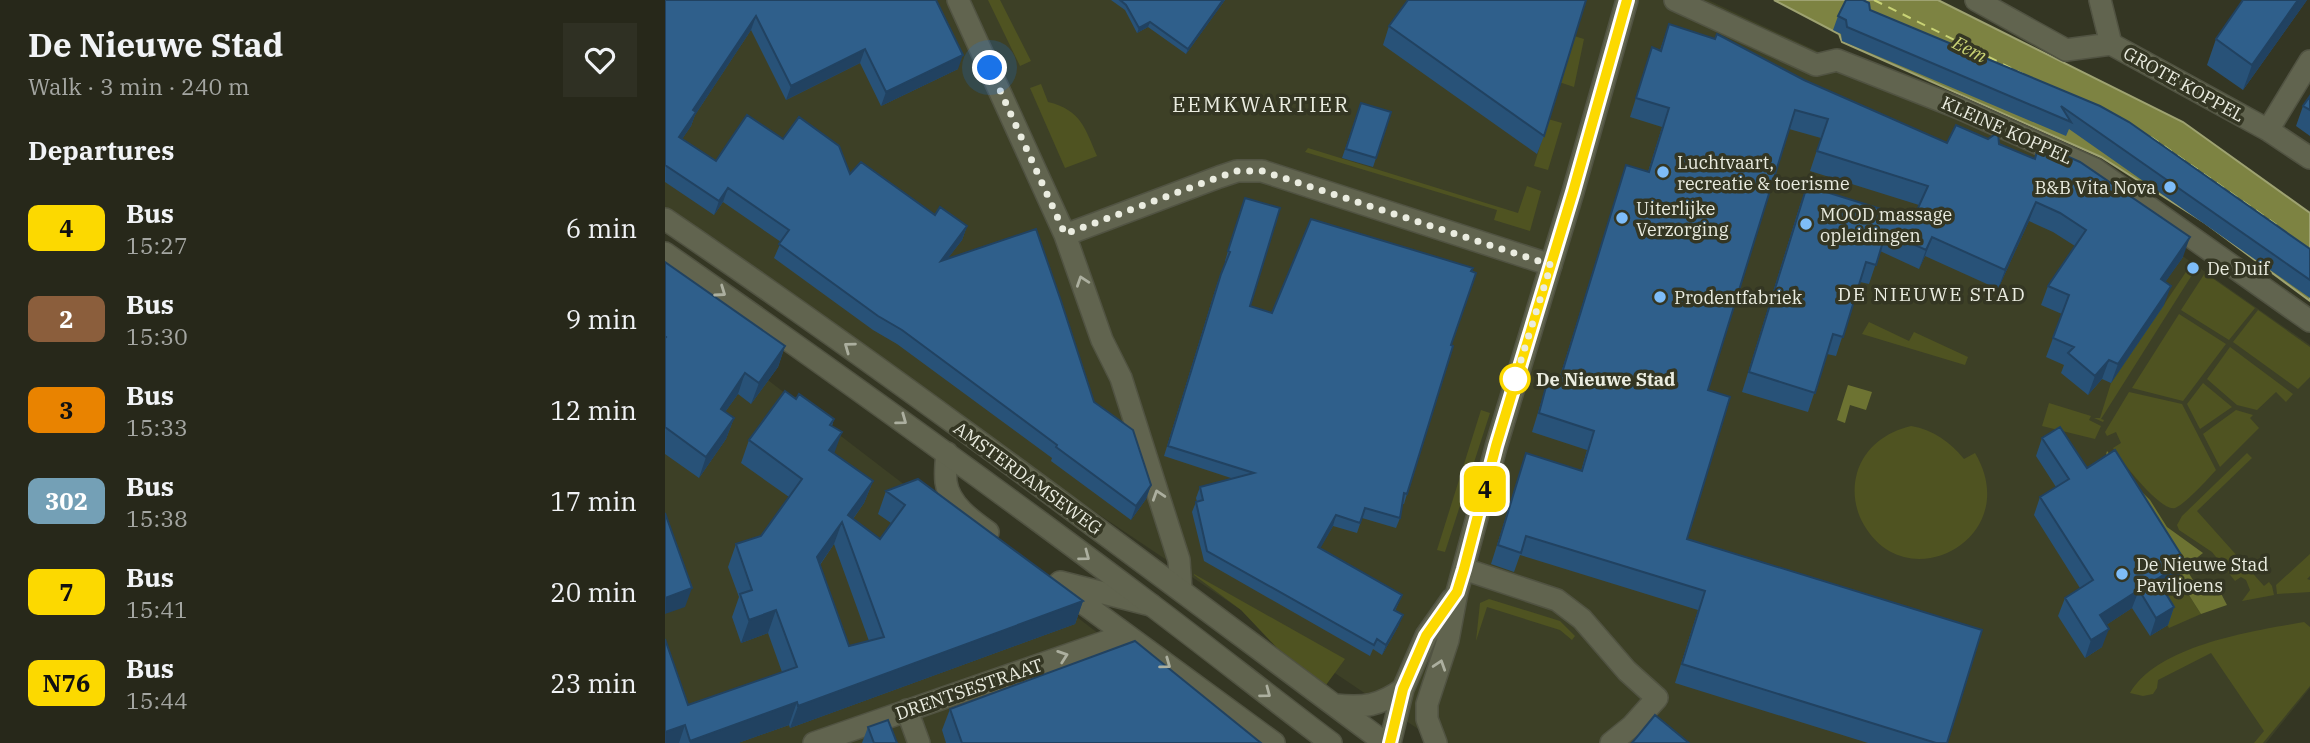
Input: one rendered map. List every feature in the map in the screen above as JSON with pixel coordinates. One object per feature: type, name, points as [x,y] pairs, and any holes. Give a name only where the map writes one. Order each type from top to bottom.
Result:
[{"type":"street","points":[[958,0],[1065,234],[1102,340],[1121,377],[1179,560],[1181,590]]},
{"type":"street","points":[[1433,737],[1427,719],[1427,704],[1448,640],[1457,592],[1499,435],[1627,0]]},
{"type":"street","name":"KLEINE KOPPEL","points":[[1675,0],[1816,65],[1837,60],[1959,108],[2095,169],[2310,321]]},
{"type":"street","name":"GROTE KOPPEL","points":[[1976,0],[2066,50],[2111,44],[2268,130],[2310,159]]},
{"type":"street","points":[[2100,0],[2111,44]]},
{"type":"street","points":[[2268,130],[2310,61]]},
{"type":"street","points":[[1065,234],[1237,171],[1262,171],[1551,265]]},
{"type":"street","name":"AMSTERDAMSEWEG","points":[[665,219],[830,333],[1387,743]]},
{"type":"street","name":"AMSTERDAMSEWEG","points":[[665,253],[947,453],[1331,743]]},
{"type":"street","name":"AMSTERDAMSEWEG","points":[[947,453],[946,482],[951,495],[968,517],[999,540]]},
{"type":"street","points":[[1464,569],[1557,600],[1582,619],[1627,671],[1657,698],[1632,726],[1611,743]]},
{"type":"street","name":"AMSTERDAMSEWEG","points":[[1151,605],[1046,576],[1274,743]]},
{"type":"street","points":[[1387,743],[1403,689],[1426,636],[1457,592]]},
{"type":"street","name":"DRENTSESTRAAT","points":[[814,743],[1125,635]]},
{"type":"street","points":[[1335,705],[1372,706],[1386,701],[1403,689]]},
{"type":"street","points":[[907,710],[919,743]]},
{"type":"shaded area","points":[[665,0],[1708,0],[2035,153],[2310,345],[2310,688],[2266,743],[1439,743],[665,223]]},
{"type":"shaded area","points":[[988,0],[1000,0],[1031,61],[1020,66]]},
{"type":"shaded area","points":[[1574,36],[1584,39],[1574,87],[1559,82]]},
{"type":"shaded area","points":[[1041,84],[1048,102],[1068,110],[1080,121],[1097,156],[1065,168],[1030,88]]},
{"type":"shaded area","points":[[1548,119],[1562,123],[1548,170],[1534,166]]},
{"type":"shaded area","points":[[1308,148],[1518,213],[1527,186],[1541,191],[1530,231],[1494,220],[1497,210],[1305,152]]},
{"type":"shaded area","points":[[2192,263],[2197,267],[2101,419],[2103,422],[2094,418],[2100,418],[2111,383]]},
{"type":"shaded area","points":[[2205,273],[2255,308],[2229,340],[2181,310]]},
{"type":"shaded area","points":[[665,301],[1241,743],[665,743]]},
{"type":"shaded area","points":[[2258,310],[2310,347],[2310,377],[2298,389],[2233,342]]},
{"type":"shaded area","points":[[2179,314],[2226,344],[2183,401],[2132,388]]},
{"type":"shaded area","points":[[1869,322],[1909,341],[1914,332],[1968,357],[1965,365],[1862,334]]},
{"type":"shaded area","points":[[2230,347],[2293,394],[2286,402],[2276,392],[2257,410],[2237,405],[2207,379]]},
{"type":"shaded area","points":[[2203,383],[2232,407],[2200,429],[2187,404]]},
{"type":"shaded area","points":[[1848,385],[1872,392],[1866,410],[1850,405],[1845,423],[1837,420]]},
{"type":"shaded area","points":[[2129,392],[2182,404],[2216,470],[2190,497],[2175,508],[2169,507],[2151,494],[2113,448],[2121,443],[2116,432],[2107,436],[2105,432]]},
{"type":"shaded area","points":[[2049,403],[2091,416],[2089,420],[2101,426],[2095,439],[2042,426]]},
{"type":"shaded area","points":[[1481,410],[1490,413],[1445,552],[1437,550]]},
{"type":"shaded area","points":[[2236,410],[2253,415],[2250,418],[2259,428],[2220,467],[2203,434]]},
{"type":"shaded area","points":[[1911,426],[1927,430],[1941,438],[1964,459],[1975,453],[1986,483],[1985,510],[1973,533],[1955,549],[1932,558],[1907,558],[1883,547],[1864,525],[1855,500],[1857,473],[1871,448],[1893,432]]},
{"type":"shaded area","points":[[2107,451],[2150,500],[2167,527],[2203,553],[2185,567],[2199,590],[2212,581],[2216,584],[2227,605],[2201,614],[2104,462]]},
{"type":"shaded area","points":[[2247,453],[2252,458],[2197,511],[2264,586],[2269,582],[2272,586],[2274,595],[2242,601],[2250,590],[2246,580],[2241,577],[2235,581],[2212,552],[2179,530],[2177,525],[2182,516]]},
{"type":"shaded area","points":[[2310,554],[2310,576],[2307,579],[2310,580],[2310,592],[2277,594],[2276,585]]},
{"type":"shaded area","points":[[1194,574],[1345,659],[1326,685],[1277,648],[1241,610]]},
{"type":"shaded area","points":[[2181,583],[2201,614],[2169,628],[2153,601]]},
{"type":"shaded area","points":[[1489,599],[1560,621],[1575,636],[1572,640],[1560,630],[1487,607],[1476,641],[1480,603]]},
{"type":"shaded area","points":[[2304,622],[2310,627],[2310,686],[2263,743],[2254,743],[2264,731],[2211,653],[2158,680],[2153,694],[2143,696],[2130,693],[2143,677],[2184,652],[2234,636]]},
{"type":"water","name":"Eem","points":[[1774,0],[1938,0],[2183,122],[2310,213],[2310,301],[2205,223],[2101,157],[1842,42],[1839,34]]},
{"type":"building","points":[[665,0],[936,0],[963,55],[886,92],[865,49],[791,86],[756,16],[693,110],[696,112],[679,137],[716,161],[747,115],[783,139],[799,117],[839,146],[850,174],[861,162],[935,215],[940,207],[967,226],[941,261],[1036,229],[1094,402],[1133,430],[1151,485],[1136,506],[902,330],[878,316],[779,244],[789,230],[728,188],[719,201],[665,165]]},
{"type":"building","points":[[1120,0],[1223,0],[1188,49],[1150,22],[1139,28],[1126,5]]},
{"type":"building","points":[[1408,0],[1586,0],[1544,136],[1389,26]]},
{"type":"building","points":[[1846,0],[1863,0],[1869,3],[1870,10],[2100,106],[2129,122],[2310,249],[2310,280],[2061,106],[2071,122],[1847,27],[1846,20],[1838,16]]},
{"type":"building","points":[[2243,0],[2298,0],[2252,65],[2216,39]]},
{"type":"building","points":[[1669,24],[1715,39],[1717,34],[1804,80],[1947,143],[1956,125],[1988,139],[1998,132],[1999,144],[2035,159],[2039,144],[2080,162],[2190,237],[2161,279],[2171,286],[2118,364],[2109,360],[2095,376],[2068,353],[2074,347],[2053,338],[2069,295],[2048,286],[2086,230],[2060,213],[2036,202],[2005,270],[1932,237],[1926,250],[1886,232],[1876,265],[1866,262],[1843,337],[1833,334],[1815,393],[1749,372],[1807,186],[1913,219],[1928,186],[1817,151],[1828,119],[1795,110],[1708,390],[1730,397],[1687,539],[1982,630],[1947,743],[1936,743],[1682,664],[1705,591],[1526,536],[1521,553],[1498,545],[1526,453],[1582,471],[1594,431],[1539,413],[1547,383],[1558,386],[1626,165],[1649,172],[1669,108],[1636,98],[1652,47],[1661,51]]},
{"type":"building","points":[[2310,96],[2310,110],[2303,106]]},
{"type":"building","points":[[1361,103],[1391,112],[1376,158],[1346,149]]},
{"type":"building","points":[[1245,198],[1280,208],[1250,306],[1272,313],[1311,219],[1473,268],[1471,271],[1476,273],[1451,345],[1453,346],[1407,494],[1404,493],[1400,518],[1365,508],[1360,523],[1336,515],[1318,547],[1402,595],[1394,610],[1403,615],[1386,645],[1377,639],[1374,645],[1207,551],[1196,502],[1203,500],[1200,487],[1254,473],[1168,446]]},
{"type":"building","points":[[665,262],[785,346],[759,383],[745,373],[721,409],[734,418],[706,457],[665,427]]},
{"type":"building","points":[[785,391],[796,399],[799,394],[834,419],[830,425],[842,432],[829,450],[873,481],[848,515],[880,539],[905,505],[886,491],[918,479],[1083,601],[798,706],[797,702],[690,741],[685,725],[665,732],[665,639],[688,705],[797,667],[776,610],[749,620],[740,594],[752,590],[736,544],[761,536],[802,479],[749,440]],"holes":[[[842,522],[884,637],[849,646],[817,557]]]},
{"type":"building","points":[[2060,427],[2087,468],[2115,450],[2185,561],[2157,579],[2174,607],[2156,618],[2139,590],[2100,615],[2109,629],[2091,640],[2065,598],[2093,580],[2040,497],[2069,479],[2042,438]]},
{"type":"building","points":[[665,513],[692,588],[665,598]]},
{"type":"building","points":[[1135,641],[1261,743],[962,743],[950,709]]},
{"type":"building","points":[[1655,715],[1689,743],[1632,743]]},
{"type":"building","points":[[888,720],[897,743],[874,743],[868,727]]},
{"type":"ferry route","points":[[1874,0],[2023,74]]},
{"type":"ferry route","points":[[2151,137],[2281,228]]},
{"type":"bus line","name":"4","points":[[1390,743],[1403,689],[1426,636],[1457,592],[1496,446],[1573,192],[1627,0]]},
{"type":"place","name":"Luchtvaart, recreatie & toerisme","points":[[1663,172]]},
{"type":"place","name":"B&B Vita Nova","points":[[2170,187]]},
{"type":"place","name":"Uiterlijke Verzorging","points":[[1622,218]]},
{"type":"place","name":"MOOD massage opleidingen","points":[[1806,224]]},
{"type":"place","name":"De Duif","points":[[2193,268]]},
{"type":"place","name":"Prodentfabriek","points":[[1660,297]]},
{"type":"place","name":"De Nieuwe Stad","points":[[1515,379]]},
{"type":"place","name":"De Nieuwe Stad Paviljoens","points":[[2122,574]]},
{"type":"district","name":"EEMKWARTIER","points":[[1261,104]]},
{"type":"district","name":"DE NIEUWE STAD","points":[[1932,294]]},
{"type":"route","points":[[990,68],[1065,234],[1237,171],[1262,171],[1551,265],[1515,379]]}]
